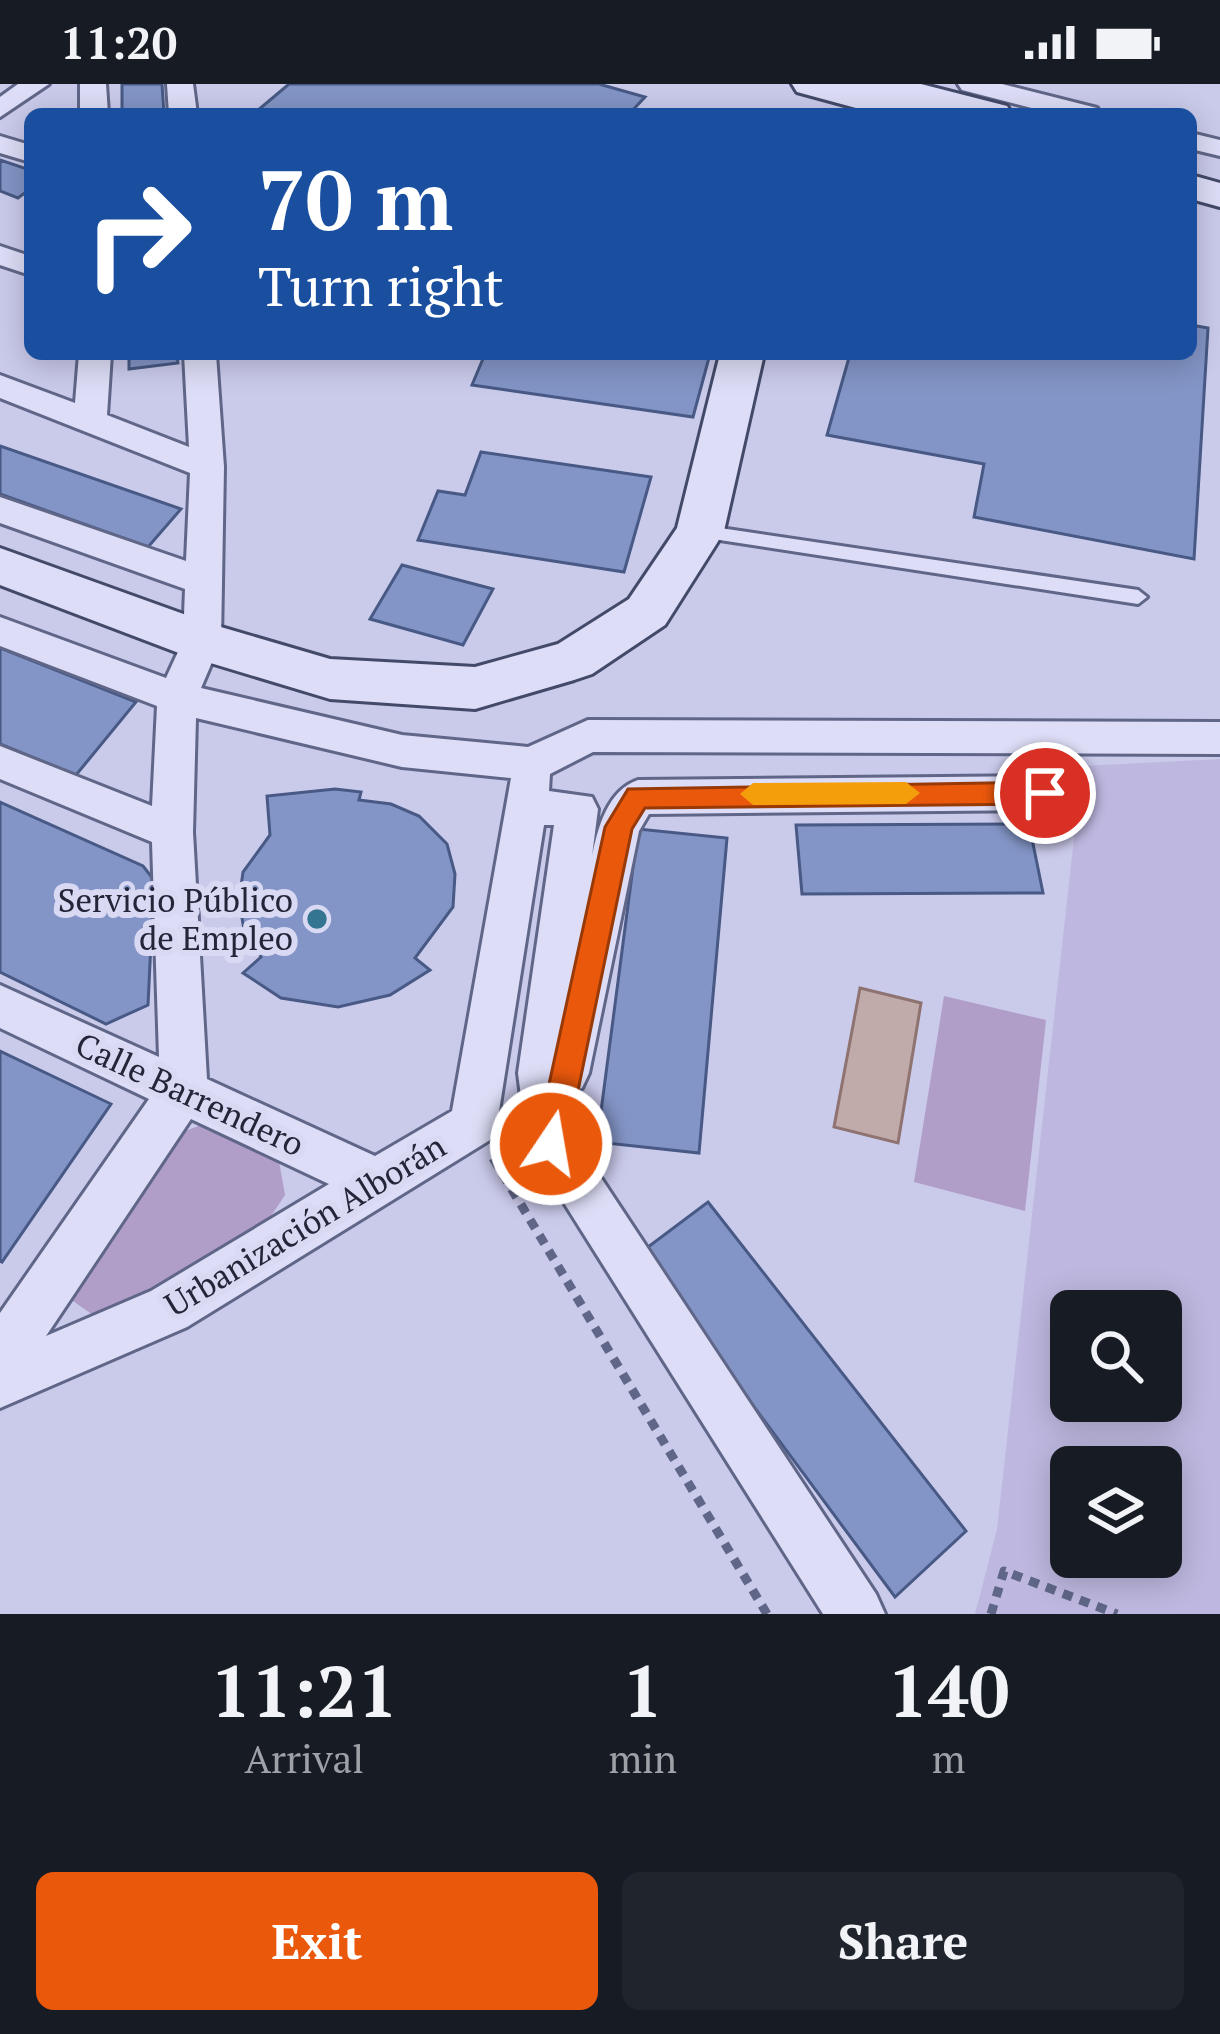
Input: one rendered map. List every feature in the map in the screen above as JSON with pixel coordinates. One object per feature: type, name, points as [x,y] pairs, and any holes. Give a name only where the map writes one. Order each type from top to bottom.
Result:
[{"type":"street","points":[[0,109],[36,84]]},
{"type":"street","points":[[808,84],[895,108]]},
{"type":"street","points":[[971,84],[1064,108]]},
{"type":"street","points":[[858,99],[940,108]]},
{"type":"street","points":[[90,421],[94,360]]},
{"type":"street","points":[[9,1326],[184,1089],[172,832],[177,698],[202,641],[207,467],[200,360]]},
{"type":"street","points":[[0,566],[202,641],[330,679],[475,688],[574,660],[647,612],[700,531],[741,360]]},
{"type":"street","points":[[0,386],[207,467]]},
{"type":"street","points":[[0,510],[202,581]]},
{"type":"street","points":[[0,631],[177,698],[530,785],[577,808],[541,1072],[551,1144],[856,1614]]},
{"type":"street","points":[[530,785],[588,736],[1220,738]]},
{"type":"street","points":[[0,762],[172,832]]},
{"type":"street","name":"Urbanización Alborán","points":[[0,1382],[169,1309],[472,1124],[530,785]]},
{"type":"street","points":[[551,1144],[619,827],[638,797],[1045,793]]},
{"type":"street","name":"Calle Barrendero","points":[[0,1006],[379,1183]]},
{"type":"lane","points":[[700,531],[1138,597]]},
{"type":"path","points":[[472,1124],[767,1614]]},
{"type":"path","points":[[991,1614],[1004,1571],[1117,1614]]},
{"type":"shaded area","points":[[1220,759],[1220,1614],[975,1614],[997,1529],[1082,766]]},
{"type":"shaded area","points":[[860,988],[921,1003],[898,1143],[834,1127]]},
{"type":"shaded area","points":[[944,996],[1046,1020],[1025,1211],[914,1182]]},
{"type":"shaded area","points":[[212,1121],[278,1156],[285,1195],[259,1234],[100,1320],[73,1301],[73,1281],[166,1138]]},
{"type":"building","points":[[122,84],[162,84],[164,108],[122,108]]},
{"type":"building","points":[[289,84],[599,84],[645,97],[635,108],[261,108]]},
{"type":"building","points":[[0,160],[24,168],[24,194],[18,198],[0,191]]},
{"type":"building","points":[[1197,326],[1208,328],[1194,559],[974,517],[984,464],[827,435],[848,360],[1197,360]]},
{"type":"building","points":[[129,360],[178,360],[178,363],[129,369]]},
{"type":"building","points":[[482,360],[708,360],[693,417],[472,385]]},
{"type":"building","points":[[0,446],[181,509],[148,547],[0,494]]},
{"type":"building","points":[[481,452],[651,477],[624,572],[418,540],[438,491],[465,495]]},
{"type":"building","points":[[402,565],[493,589],[463,645],[370,619]]},
{"type":"building","points":[[0,648],[136,702],[76,775],[0,744]]},
{"type":"building","points":[[335,789],[361,792],[359,800],[391,804],[419,816],[447,844],[455,874],[453,907],[415,958],[430,970],[390,995],[338,1007],[281,998],[243,973],[261,957],[244,930],[239,900],[243,872],[270,835],[267,796]]},
{"type":"building","points":[[0,802],[143,866],[154,880],[148,1005],[106,1024],[0,972]]},
{"type":"building","points":[[1029,824],[1043,893],[802,894],[796,825]]},
{"type":"building","points":[[638,829],[727,838],[699,1153],[597,1142]]},
{"type":"building","points":[[0,1051],[111,1104],[2,1262],[0,1261]]},
{"type":"building","points":[[708,1202],[966,1531],[895,1597],[640,1253]]},
{"type":"slow traffic","points":[[753,794],[906,793]]},
{"type":"place","name":"Servicio Público de Empleo","points":[[317,919]]},
{"type":"route","points":[[551,1144],[619,827],[638,797],[1045,793]]}]
